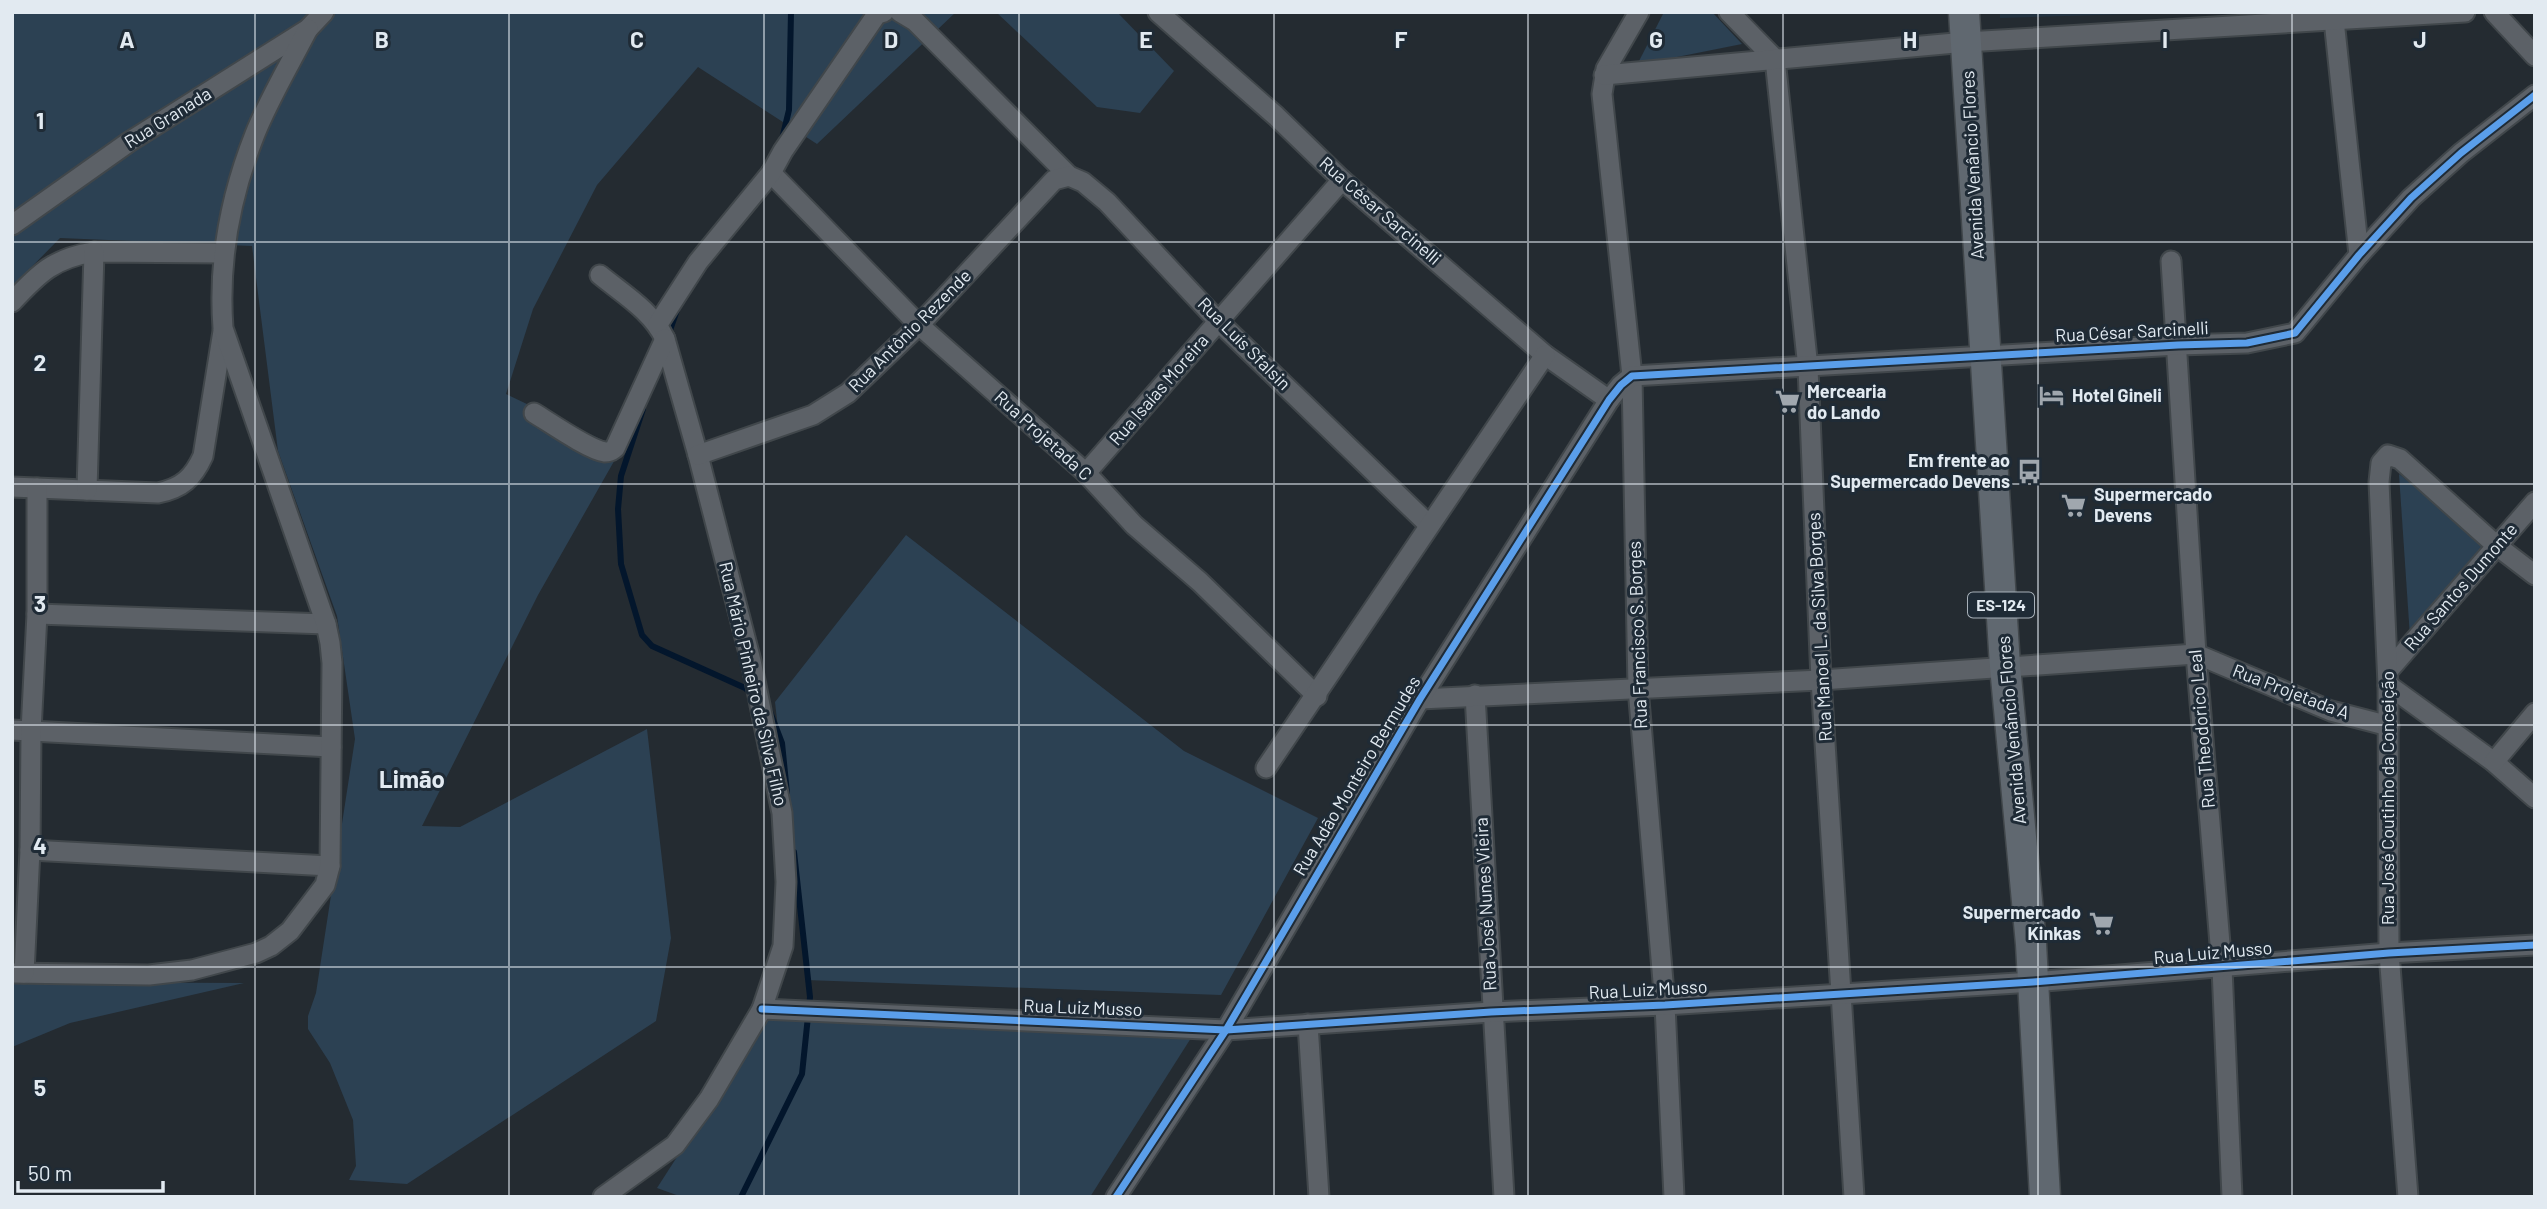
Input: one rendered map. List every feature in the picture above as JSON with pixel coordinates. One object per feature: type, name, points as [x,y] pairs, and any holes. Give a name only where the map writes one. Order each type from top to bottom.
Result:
[{"type":"main road","name":"Avenida Venâncio Flores","points":[[1964,12],[2005,666],[2033,982],[2045,1197]]},
{"type":"street","name":"Rua Granada","points":[[12,225],[129,142],[308,29],[324,12]]},
{"type":"street","points":[[534,413],[603,452],[610,452],[615,448],[661,331],[698,262],[771,173],[783,151],[877,14],[884,12]]},
{"type":"street","name":"Rua Luís Sfalsin","points":[[900,12],[915,21],[1061,178],[1083,182],[1107,202],[1219,322],[1429,525]]},
{"type":"street","name":"Rua César Sarcinelli","points":[[1158,12],[1276,116],[1342,180],[1545,355],[1609,400]]},
{"type":"street","points":[[1604,75],[1639,12]]},
{"type":"street","points":[[1729,12],[1775,59]]},
{"type":"street","points":[[1604,75],[1966,42],[2465,12]]},
{"type":"street","points":[[2494,12],[2535,56]]},
{"type":"street","points":[[2334,20],[2359,256]]},
{"type":"street","points":[[12,487],[158,493],[174,490],[185,484],[197,468],[203,456],[223,328],[223,253],[235,188],[256,132],[308,29]]},
{"type":"street","name":"Rua Manoel L. da Silva Borges","points":[[1775,59],[1808,368],[1821,680],[1854,1197]]},
{"type":"street","name":"Rua Francisco S. Borges","points":[[1604,75],[1602,94],[1632,376],[1638,688],[1665,1006],[1674,1197]]},
{"type":"street","name":"Rua César Sarcinelli","points":[[1632,376],[2247,343],[2295,333],[2359,256],[2421,189],[2461,153],[2535,95]]},
{"type":"street","name":"Rua Projetada C","points":[[771,173],[919,325],[1086,473],[1133,525],[1200,582],[1317,696]]},
{"type":"street","name":"Rua Antônio Rezende","points":[[698,455],[813,415],[848,393],[919,325],[1061,178]]},
{"type":"street","name":"Rua Isaías Moreira","points":[[1086,473],[1342,180]]},
{"type":"street","points":[[12,302],[51,265],[74,255],[94,252],[223,253]]},
{"type":"street","points":[[87,490],[94,252]]},
{"type":"street","name":"Rua Theodorico Leal","points":[[2171,261],[2196,654],[2222,968],[2232,1197]]},
{"type":"street","points":[[600,275],[661,331]]},
{"type":"street","points":[[37,488],[37,614],[22,731],[30,850],[18,973],[149,975],[192,970],[256,953],[271,946],[290,932],[306,913],[325,885],[330,866],[332,663],[326,624],[223,328]]},
{"type":"street","name":"Rua Mário Pinheiro da Silva Filho","points":[[603,1197],[675,1145],[709,1099],[762,1009],[783,946],[786,882],[782,813],[751,661],[698,455],[661,331]]},
{"type":"street","points":[[1266,768],[1545,355]]},
{"type":"street","name":"Rua Adão Monteiro Bermudes","points":[[1116,1197],[1226,1030],[1420,699],[1609,400],[1632,376]]},
{"type":"street","name":"Rua José Coutinho da Conceição","points":[[2408,1197],[2389,953],[2389,726],[2379,482],[2381,463],[2388,456],[2400,459],[2497,545]]},
{"type":"street","name":"Rua Santos Dumonte","points":[[2388,678],[2535,502]]},
{"type":"street","points":[[2497,545],[2535,575]]},
{"type":"street","points":[[37,614],[326,624]]},
{"type":"street","points":[[1420,699],[1821,680],[2196,654]]},
{"type":"street","name":"Rua Projetada A","points":[[2196,654],[2332,711],[2389,726]]},
{"type":"street","points":[[2388,678],[2535,798]]},
{"type":"street","name":"Rua José Nunes Vieira","points":[[1475,695],[1504,1197]]},
{"type":"street","points":[[2494,762],[2535,713]]},
{"type":"street","points":[[22,731],[331,747]]},
{"type":"street","points":[[30,850],[330,866]]},
{"type":"street","name":"Rua Luiz Musso","points":[[762,1009],[1226,1030],[1492,1012],[1665,1006],[2033,982],[2389,953],[2535,945]]},
{"type":"street","points":[[1308,1024],[1319,1197]]},
{"type":"shaded area","points":[[12,12],[956,12],[817,144],[698,67],[597,185],[533,309],[506,394],[621,449],[538,595],[422,826],[460,827],[647,729],[671,938],[656,1021],[407,1184],[349,1180],[356,1166],[353,1120],[330,1063],[308,1029],[308,1016],[316,993],[355,739],[337,616],[278,451],[252,246],[60,238],[12,287]]},
{"type":"shaded area","points":[[996,12],[1117,12],[1174,71],[1140,113],[1097,107]]},
{"type":"shaded area","points":[[1664,12],[1712,12],[1742,44],[1637,65]]},
{"type":"shaded area","points":[[2000,12],[2199,12],[2000,18]]},
{"type":"shaded area","points":[[2399,474],[2489,543],[2410,637]]},
{"type":"shaded area","points":[[906,535],[1184,751],[1318,818],[1221,995],[806,980],[775,702]]},
{"type":"shaded area","points":[[12,982],[244,983],[70,1023],[12,1047]]},
{"type":"shaded area","points":[[769,1014],[1198,1027],[1090,1197],[682,1197],[657,1188]]},
{"type":"waterway","points":[[782,139],[789,110],[791,12]]},
{"type":"waterway","points":[[668,336],[677,310]]},
{"type":"waterway","points":[[643,409],[621,476],[618,509],[621,564],[642,635],[652,646],[745,688],[753,695]]},
{"type":"waterway","points":[[769,709],[782,743],[787,793]]},
{"type":"waterway","points":[[741,1197],[802,1074],[810,997],[794,852]]},
{"type":"cycle path","points":[[1116,1197],[1226,1030],[1420,699],[1609,400],[1632,376],[2247,343],[2295,333],[2359,255],[2411,198],[2461,153],[2535,95]]},
{"type":"cycle path","points":[[762,1009],[1226,1030],[1491,1012],[1665,1005],[2033,982],[2389,953],[2535,945]]},
{"type":"place","name":"Hotel Gineli","points":[[2052,396]]},
{"type":"place","name":"Mercearia do Lando","points":[[1787,402]]},
{"type":"place","name":"Em frente ao Supermercado Devens","points":[[2030,471]]},
{"type":"place","name":"Supermercado Devens","points":[[2074,505]]},
{"type":"place","name":"Supermercado Kinkas","points":[[2101,923]]},
{"type":"district","name":"Limão","points":[[412,780]]}]
